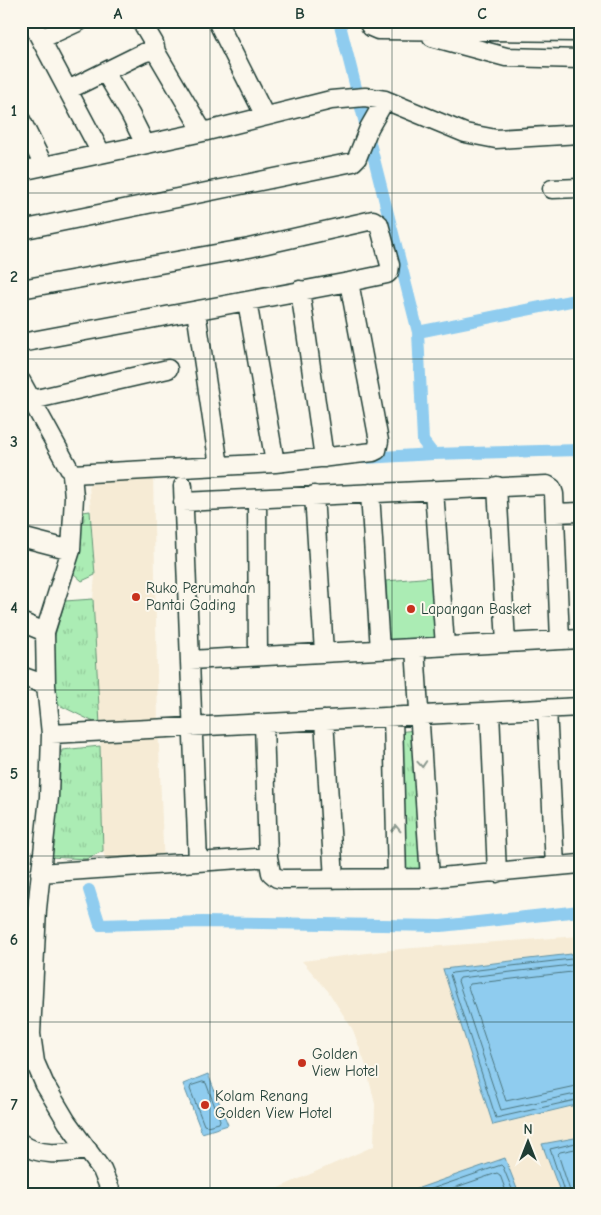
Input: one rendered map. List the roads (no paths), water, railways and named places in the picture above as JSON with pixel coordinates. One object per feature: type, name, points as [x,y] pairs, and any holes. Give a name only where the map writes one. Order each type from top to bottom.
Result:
[{"type":"street","points":[[31,21],[101,153]]},
{"type":"street","points":[[41,39],[80,21]]},
{"type":"street","points":[[141,21],[154,43],[156,52],[203,132]]},
{"type":"street","points":[[216,21],[265,116]]},
{"type":"street","points":[[368,21],[371,27],[378,30],[407,26],[580,32]]},
{"type":"street","points":[[407,26],[506,57],[580,59]]},
{"type":"street","points":[[68,90],[143,53],[152,50],[156,52]]},
{"type":"street","points":[[104,72],[130,114],[145,144]]},
{"type":"street","points":[[21,171],[203,132],[331,100],[365,97],[385,100],[464,133],[496,139],[580,134]]},
{"type":"street","points":[[21,230],[353,162],[357,158],[385,100]]},
{"type":"street","points":[[21,120],[44,166]]},
{"type":"street","points":[[552,189],[580,188]]},
{"type":"street","points":[[21,288],[249,248],[373,220],[379,224],[390,265],[387,274],[350,282],[21,343]]},
{"type":"street","points":[[72,474],[275,463],[377,450],[379,444],[350,282]]},
{"type":"street","points":[[300,290],[324,458]]},
{"type":"street","points":[[247,301],[275,463]]},
{"type":"street","points":[[196,311],[219,466]]},
{"type":"street","points":[[112,1194],[102,1170],[67,1122],[45,1085],[35,1062],[31,1034],[29,908],[40,873],[49,797],[51,734],[46,685],[45,632],[71,550],[74,497],[72,474],[25,389],[168,368]]},
{"type":"street","points":[[198,862],[183,494],[257,499],[547,485],[552,488],[554,494],[560,640]]},
{"type":"street","points":[[497,486],[506,643]]},
{"type":"street","points":[[434,490],[445,646]]},
{"type":"street","points":[[370,493],[380,650]]},
{"type":"street","points":[[314,495],[324,652]]},
{"type":"street","points":[[257,499],[258,656]]},
{"type":"street","points":[[555,513],[580,512]]},
{"type":"street","points":[[21,537],[71,550]]},
{"type":"street","points":[[21,622],[45,632]]},
{"type":"street","points":[[190,660],[580,639]]},
{"type":"street","points":[[415,648],[430,878]]},
{"type":"street","points":[[21,676],[46,685]]},
{"type":"street","points":[[51,734],[580,707]]},
{"type":"street","points":[[547,709],[556,866]]},
{"type":"street","points":[[490,712],[497,872]]},
{"type":"street","points":[[393,716],[397,878]]},
{"type":"street","points":[[324,720],[334,879]]},
{"type":"street","points":[[264,723],[268,857],[270,873],[277,878],[430,878],[580,864]]},
{"type":"street","points":[[40,873],[268,857]]},
{"type":"street","points":[[21,1143],[33,1150],[49,1153],[88,1150]]},
{"type":"water","points":[[580,953],[580,1104],[493,1125],[443,969]]},
{"type":"water","name":"Kolam Renang Golden View Hotel","points":[[208,1074],[228,1125],[202,1133],[183,1084]]},
{"type":"water","points":[[580,1137],[580,1194],[561,1194],[542,1144]]},
{"type":"water","points":[[505,1158],[519,1194],[402,1194]]},
{"type":"waterway","points":[[339,21],[418,332],[580,299]]},
{"type":"waterway","points":[[418,332],[423,441],[433,454]]},
{"type":"waterway","points":[[365,458],[580,450]]},
{"type":"waterway","points":[[89,890],[100,925],[203,922],[441,926],[580,911]]},
{"type":"place","name":"Ruko Perumahan Pantai Gading","points":[[136,597]]},
{"type":"place","name":"Lapangan Basket","points":[[411,609]]},
{"type":"place","name":"Golden View Hotel","points":[[302,1063]]},
{"type":"place","name":"Kolam Renang Golden View Hotel","points":[[205,1105]]}]
